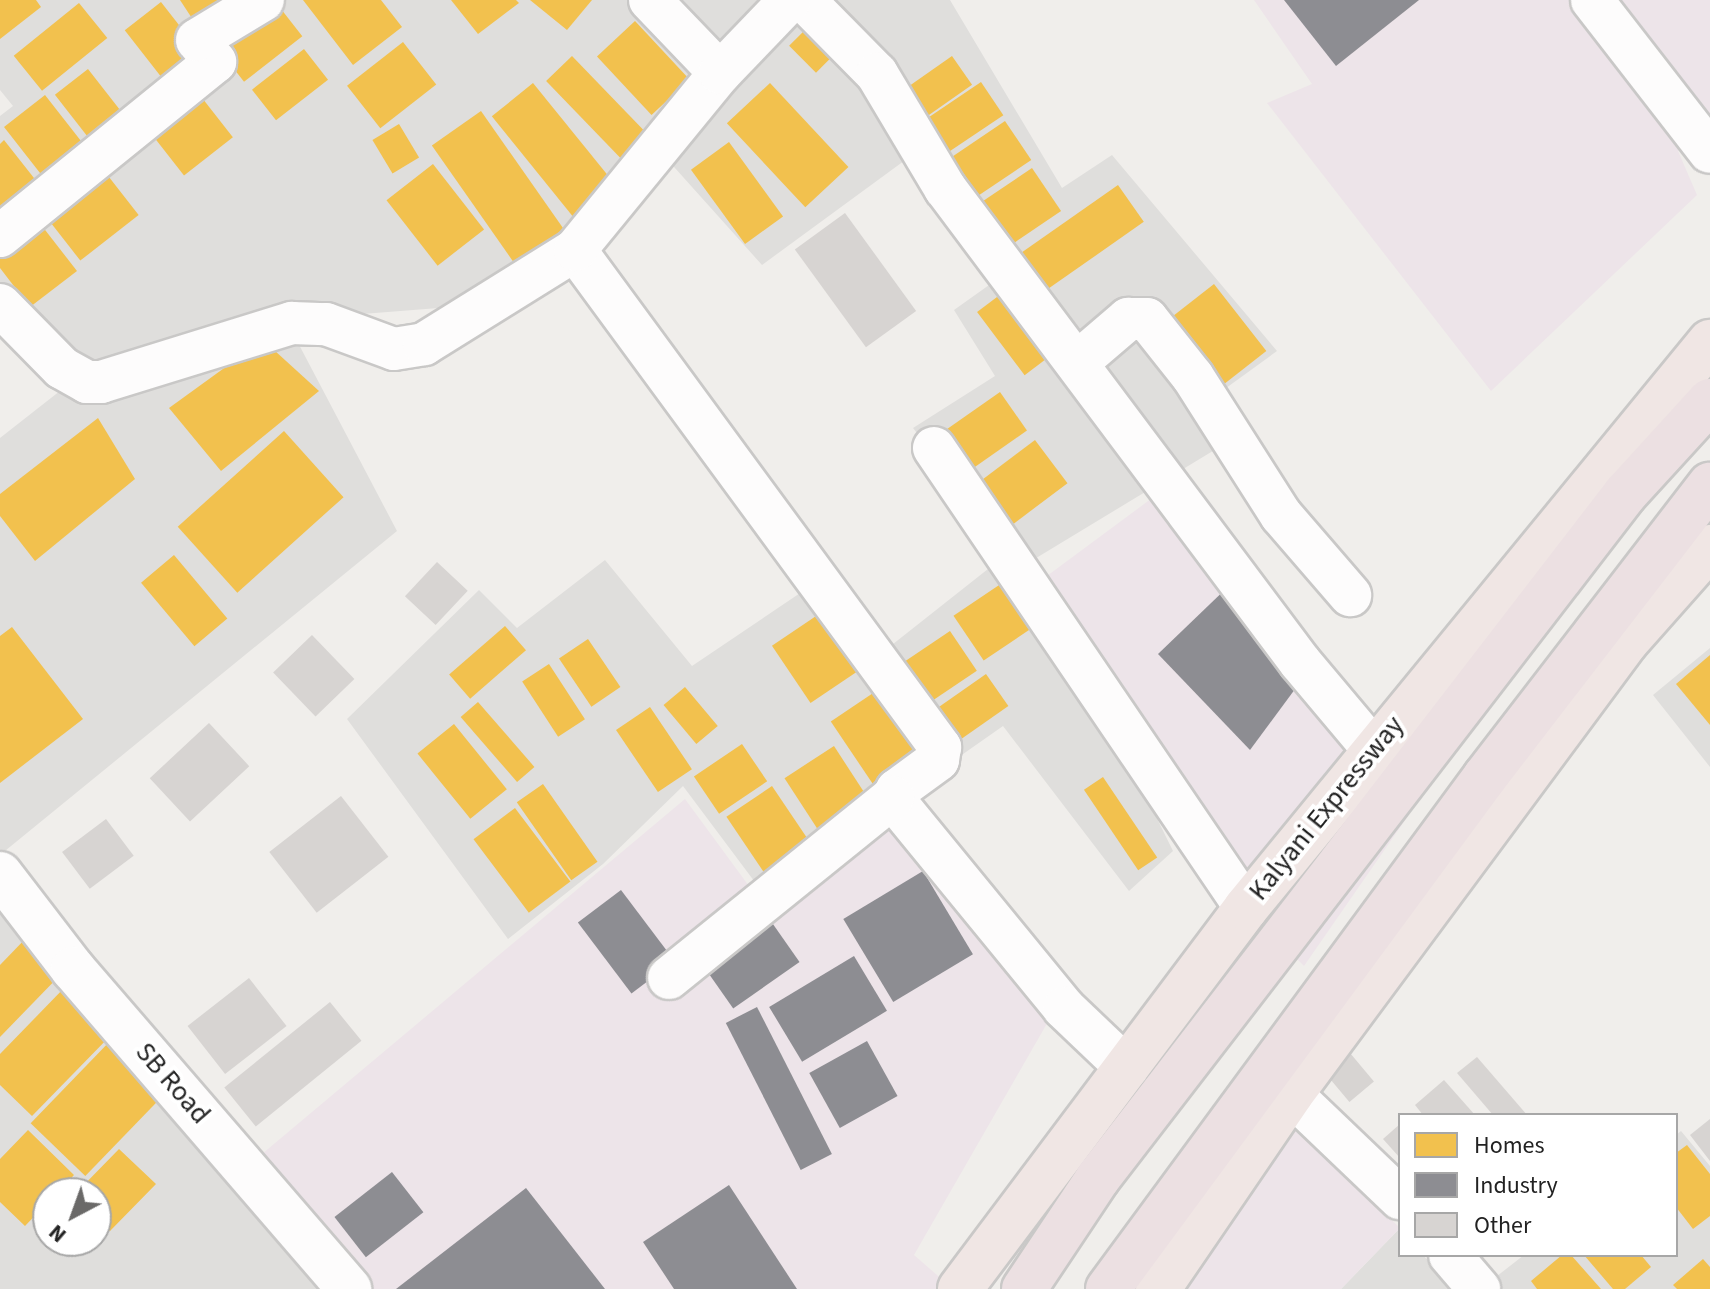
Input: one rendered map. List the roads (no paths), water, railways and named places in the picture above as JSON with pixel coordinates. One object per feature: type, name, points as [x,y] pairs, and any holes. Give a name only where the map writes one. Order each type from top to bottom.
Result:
[{"type":"highway","name":"Kalyani Expressway","points":[[960,1289],[1246,908],[1373,749],[1710,342]]},
{"type":"highway","points":[[1024,1289],[1107,1165],[1606,519],[1710,401]]},
{"type":"highway","points":[[1108,1289],[1485,777],[1710,485]]},
{"type":"highway","points":[[1158,1289],[1291,1094],[1626,642],[1710,547]]},
{"type":"street","points":[[0,236],[215,62],[197,40],[263,0]]},
{"type":"street","points":[[650,0],[720,73]]},
{"type":"street","points":[[0,305],[62,368],[87,382],[101,382],[301,322],[326,324],[394,349],[424,344],[575,250],[720,73],[790,0]]},
{"type":"street","points":[[804,0],[877,74],[945,188],[1079,361],[1300,662],[1373,749]]},
{"type":"street","points":[[1592,0],[1710,152]]},
{"type":"street","points":[[575,250],[940,747],[938,760],[669,978]]},
{"type":"street","points":[[1079,361],[1128,319],[1137,316],[1156,327],[1281,515],[1350,595]]},
{"type":"street","points":[[934,448],[1246,908]]},
{"type":"street","points":[[893,797],[1064,1008],[1127,1068]]},
{"type":"street","name":"SB Road","points":[[0,874],[73,969],[349,1289]]},
{"type":"street","points":[[1291,1094],[1398,1196]]},
{"type":"street","points":[[1452,1257],[1479,1289]]}]
